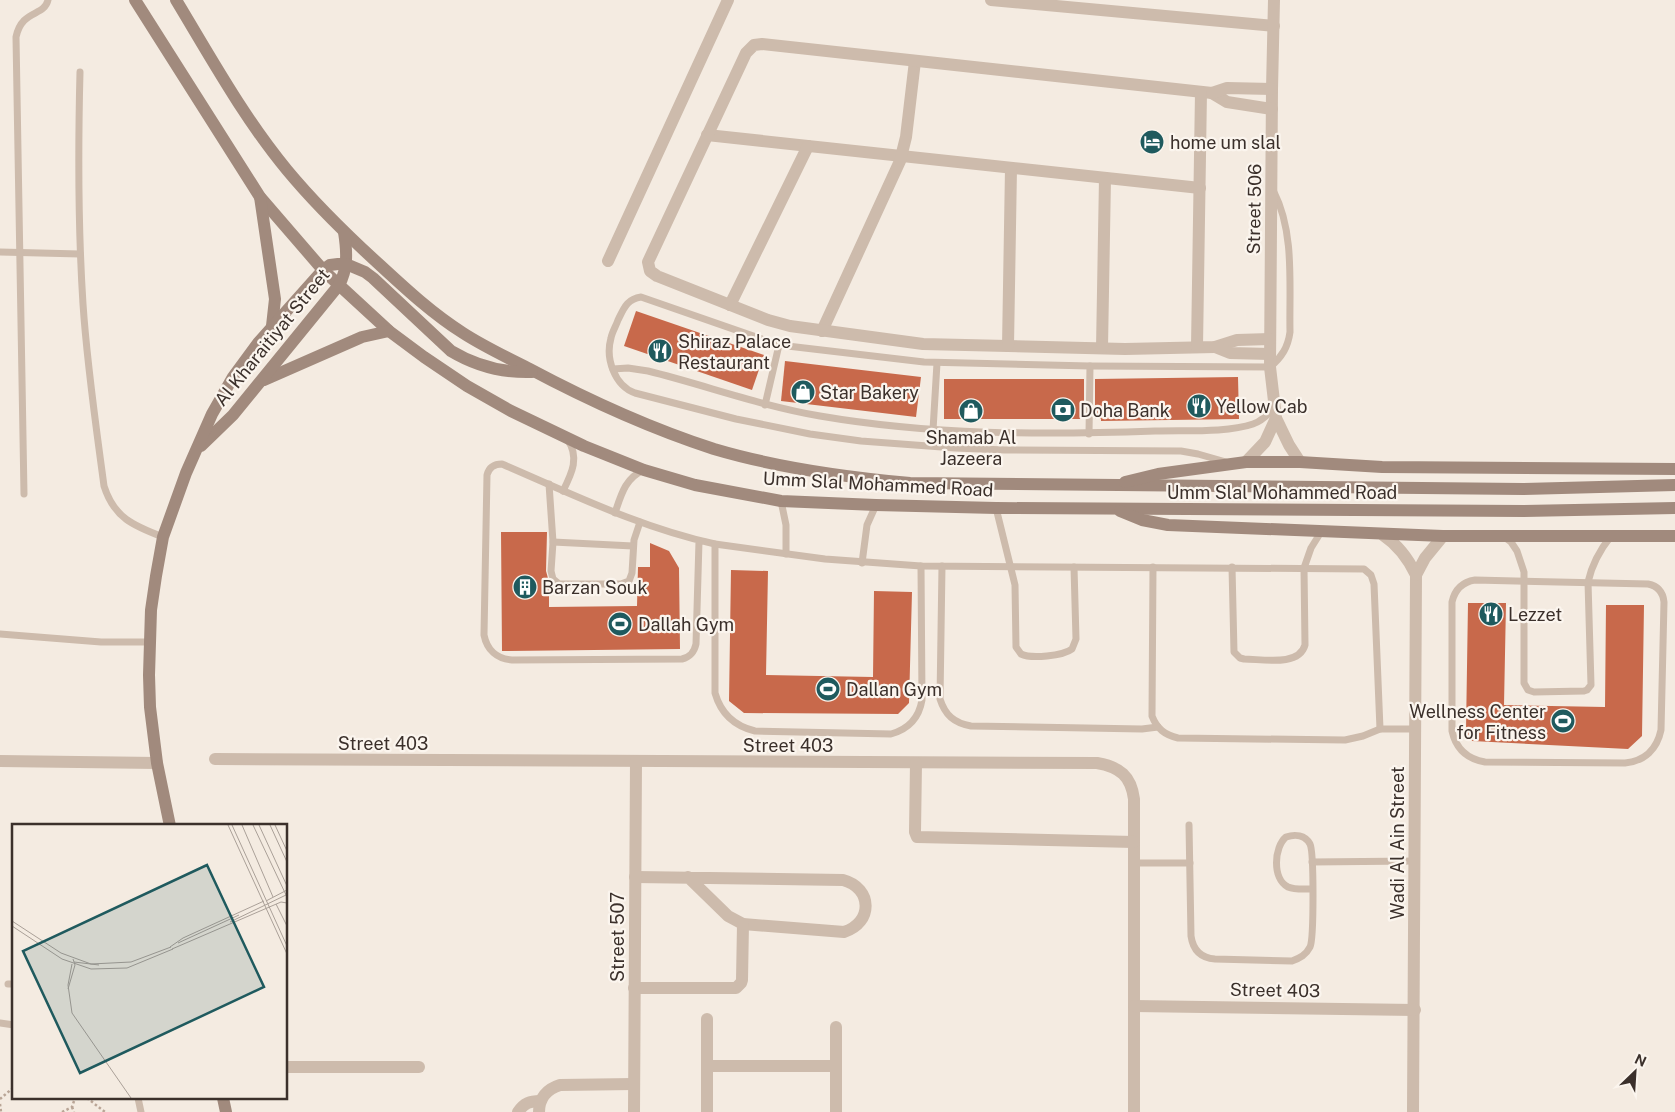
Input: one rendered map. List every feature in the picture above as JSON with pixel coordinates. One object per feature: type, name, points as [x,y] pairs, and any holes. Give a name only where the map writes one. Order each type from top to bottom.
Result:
[{"type":"street","name":"Umm Slal Mohammed Road","points":[[135,0],[260,197],[323,270],[339,285],[390,331],[467,386],[511,411],[565,437],[604,455],[644,470],[695,485],[781,500],[876,505],[996,508],[1524,511],[1675,508]]},
{"type":"street","name":"Umm Slal Mohammed Road","points":[[176,0],[261,136],[294,178],[344,232],[420,302],[464,334],[535,372],[615,411],[670,434],[716,449],[812,472],[910,483],[1523,489],[1675,484]]},
{"type":"street","points":[[608,262],[728,0]]},
{"type":"street","points":[[991,0],[1274,26]]},
{"type":"street","name":"Street 506","points":[[1274,0],[1270,361],[1275,412],[1286,441],[1300,462]]},
{"type":"street","points":[[1270,339],[1237,340],[1215,347],[1102,348],[924,344],[822,331],[768,320],[657,276],[648,267],[650,258],[746,52],[754,45],[762,44],[1207,92],[1227,88],[1272,89]]},
{"type":"street","points":[[822,331],[902,155],[915,61]]},
{"type":"street","points":[[1207,92],[1227,102],[1272,109]]},
{"type":"street","points":[[1197,347],[1200,188],[1207,92]]},
{"type":"street","points":[[707,135],[1200,188]]},
{"type":"street","points":[[730,305],[808,146]]},
{"type":"street","points":[[1008,346],[1011,168]]},
{"type":"street","points":[[1102,348],[1105,178]]},
{"type":"street","points":[[260,197],[275,299],[272,328]]},
{"type":"street","name":"Al Kharaitiyat Street","points":[[196,452],[233,415],[339,285],[345,272],[346,264],[344,232]]},
{"type":"street","points":[[323,270],[330,266],[346,264],[373,278],[451,351],[463,358],[491,369],[520,373],[535,372]]},
{"type":"street","name":"Al Kharaitiyat Street","points":[[170,824],[157,763],[150,707],[149,642],[156,576],[163,537],[177,496],[212,414],[233,377],[245,359],[323,270]]},
{"type":"street","points":[[262,381],[362,337],[390,331]]},
{"type":"street","points":[[1215,347],[1230,353],[1270,361]]},
{"type":"street","points":[[1246,462],[1265,442],[1275,412]]},
{"type":"street","points":[[1116,486],[1144,477],[1246,462],[1300,462],[1382,467],[1675,469]]},
{"type":"street","points":[[1116,509],[1142,520],[1168,524],[1383,535],[1675,536]]},
{"type":"street","points":[[1383,535],[1392,541],[1406,556],[1416,574]]},
{"type":"street","points":[[1416,574],[1425,558],[1443,536]]},
{"type":"street","name":"Wadi Al Ain Street","points":[[1413,1112],[1416,574]]},
{"type":"street","name":"Street 403","points":[[215,759],[1097,763],[1109,765],[1119,770],[1127,778],[1133,788],[1134,800],[1134,1112]]},
{"type":"street","points":[[0,761],[157,763]]},
{"type":"street","name":"Street 507","points":[[634,1112],[636,761]]},
{"type":"street","points":[[916,763],[915,832],[917,837],[921,839],[1134,842]]},
{"type":"street","points":[[635,877],[688,877],[843,880],[850,882],[860,889],[866,906],[863,918],[856,927],[844,932],[743,924],[728,916],[688,877]]},
{"type":"street","points":[[634,988],[736,988],[742,980],[743,924]]},
{"type":"street","name":"Street 403","points":[[1134,1006],[1415,1010]]},
{"type":"street","points":[[707,1020],[707,1112]]},
{"type":"street","points":[[836,1027],[836,1112]]},
{"type":"street","points":[[707,1066],[836,1066]]},
{"type":"street","points":[[288,1067],[419,1067]]},
{"type":"street","points":[[518,1112],[528,1102],[540,1106],[550,1088],[560,1085],[634,1084]]},
{"type":"lane","points":[[24,494],[16,37],[21,23],[32,14],[46,7],[48,0]]},
{"type":"lane","points":[[80,72],[78,198],[80,254],[87,352],[104,486],[112,504],[125,519],[134,525],[163,537]]},
{"type":"lane","points":[[1232,464],[1215,458],[1181,452],[956,448],[870,442],[810,434],[736,419],[635,394],[620,384],[613,369],[609,347],[614,329],[627,302],[641,297],[779,344],[937,363],[1090,366],[1270,361],[1283,354],[1290,332],[1288,241],[1282,212],[1271,186]]},
{"type":"lane","points":[[0,252],[80,254]]},
{"type":"lane","points":[[765,405],[779,344]]},
{"type":"lane","points":[[933,430],[937,363]]},
{"type":"lane","points":[[1089,434],[1090,366]]},
{"type":"lane","points":[[613,369],[628,368],[648,371],[765,405],[820,416],[884,426],[933,430],[1089,434],[1236,427],[1254,424],[1275,412]]},
{"type":"lane","points":[[563,491],[573,471],[574,464],[572,450],[565,437]]},
{"type":"lane","points":[[699,541],[696,644],[695,650],[688,658],[512,660],[500,658],[488,646],[484,635],[488,471],[494,465],[502,464],[615,513],[699,541],[786,554],[862,563],[921,566],[1359,568],[1368,571],[1373,579],[1380,729]]},
{"type":"lane","points":[[615,513],[625,485],[644,470]]},
{"type":"lane","points":[[548,484],[553,542],[552,575],[556,582],[563,585],[625,583],[631,577],[633,546],[640,522]]},
{"type":"lane","points":[[781,500],[786,525],[786,554]]},
{"type":"lane","points":[[862,563],[867,525],[876,505]]},
{"type":"lane","points":[[996,508],[1012,567],[1016,593],[1016,647],[1021,654],[1029,656],[1062,655],[1072,650],[1075,645],[1074,567]]},
{"type":"lane","points":[[1232,568],[1234,652],[1244,659],[1288,660],[1298,657],[1304,650],[1305,645],[1304,568],[1311,548],[1321,532]]},
{"type":"lane","points":[[1504,536],[1517,551],[1522,567],[1524,581],[1524,683],[1528,690],[1534,692],[1587,690],[1591,685],[1588,582],[1590,570],[1596,558],[1611,536]]},
{"type":"lane","points":[[553,542],[633,546]]},
{"type":"lane","points":[[715,544],[715,693],[726,715],[739,726],[755,731],[891,734],[910,725],[919,714],[922,700],[921,566]]},
{"type":"lane","points":[[942,566],[940,699],[942,707],[952,720],[971,726],[1142,729],[1158,727]]},
{"type":"lane","points":[[1153,567],[1152,716],[1158,727],[1170,736],[1178,738],[1325,740],[1354,739],[1380,729],[1414,729]]},
{"type":"lane","points":[[1468,581],[1524,581],[1648,584],[1657,588],[1663,597],[1661,730],[1656,746],[1645,757],[1625,763],[1477,761],[1459,749],[1452,731],[1452,602],[1454,595],[1457,589],[1468,581]]},
{"type":"lane","points":[[0,634],[101,642],[149,642]]},
{"type":"lane","points":[[1189,825],[1192,942],[1197,952],[1208,959],[1292,961],[1306,954],[1312,942],[1312,889],[1312,862],[1311,849],[1304,838],[1300,836],[1286,838],[1280,844],[1277,870],[1282,882],[1294,888],[1312,889]]},
{"type":"lane","points":[[1312,862],[1414,861]]},
{"type":"lane","points":[[1134,863],[1190,863]]},
{"type":"path","points":[[0,1099],[12,1089]]},
{"type":"path","points":[[74,1100],[72,1107],[74,1112]]},
{"type":"path","points":[[90,1100],[105,1112]]},
{"type":"path","points":[[0,1104],[2,1112]]},
{"type":"path","points":[[62,1112],[72,1107]]},
{"type":"building","points":[[636,311],[764,355],[752,390],[624,346]]},
{"type":"building","points":[[785,361],[921,377],[916,417],[781,401]]},
{"type":"building","points":[[1238,377],[1239,419],[1101,421],[1101,419],[1095,419],[1095,379]]},
{"type":"building","points":[[944,379],[1084,379],[1084,419],[944,419]]},
{"type":"building","name":"Barzan Souk","points":[[501,532],[547,532],[546,571],[549,582],[549,607],[637,606],[638,567],[650,567],[650,543],[669,551],[679,568],[680,649],[502,651]]},
{"type":"building","points":[[731,570],[768,571],[766,675],[873,677],[874,591],[912,592],[909,703],[898,714],[744,713],[729,701]]},
{"type":"building","points":[[1468,603],[1506,603],[1504,705],[1605,707],[1606,605],[1644,605],[1642,736],[1628,749],[1472,741],[1466,731]]},
{"type":"place","name":"home um slal","points":[[1152,142]]},
{"type":"place","name":"Shiraz Palace Restaurant","points":[[660,351]]},
{"type":"place","name":"Star Bakery","points":[[803,392]]},
{"type":"place","name":"Yellow Cab","points":[[1199,406]]},
{"type":"place","name":"Doha Bank","points":[[1063,410]]},
{"type":"place","name":"Shamab Al Jazeera","points":[[971,411]]},
{"type":"place","name":"Barzan Souk","points":[[525,587]]},
{"type":"place","name":"Lezzet","points":[[1491,614]]},
{"type":"place","name":"Dallah Gym","points":[[620,624]]},
{"type":"place","name":"Dallan Gym","points":[[828,689]]},
{"type":"place","name":"Wellness Center for Fitness","points":[[1563,721]]}]
